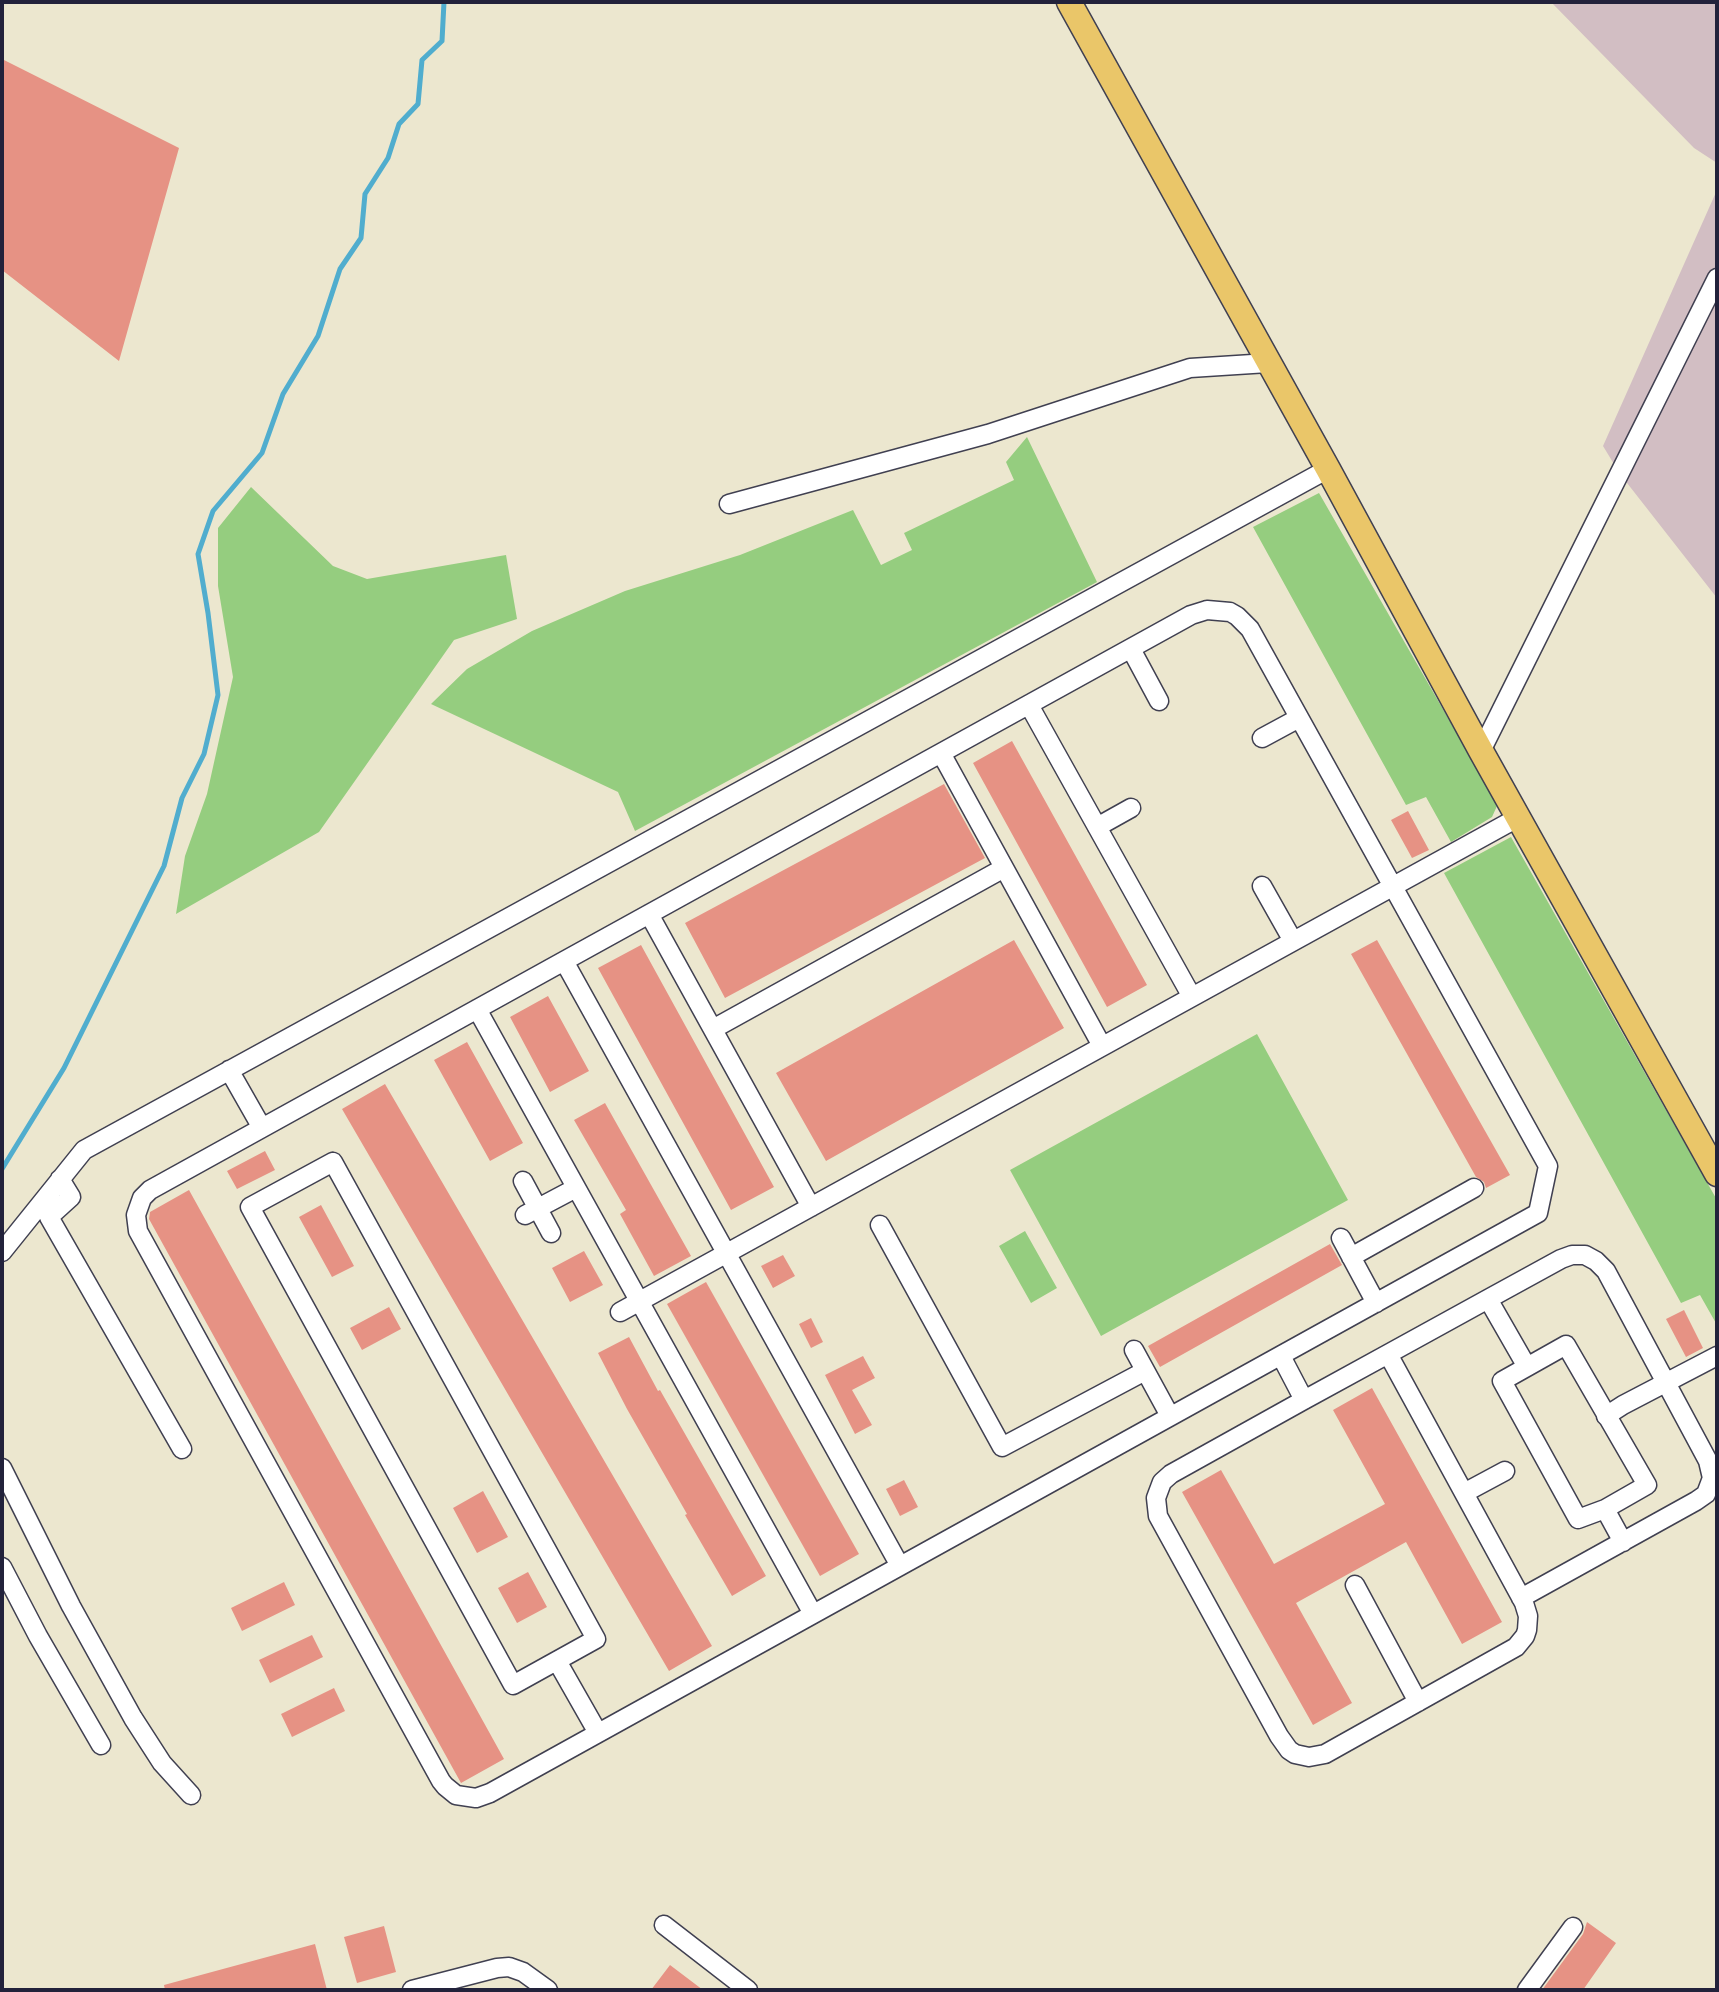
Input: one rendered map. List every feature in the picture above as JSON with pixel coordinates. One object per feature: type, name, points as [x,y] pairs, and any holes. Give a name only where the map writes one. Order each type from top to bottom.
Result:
[{"type":"main road","points":[[1069,2],[1717,1174]]},
{"type":"street","points":[[1481,751],[1717,278]]},
{"type":"street","points":[[729,504],[988,434],[1190,368],[1268,363]]},
{"type":"street","points":[[2,1252],[84,1150],[1328,469]]},
{"type":"street","points":[[1199,612],[1230,612],[1250,629],[1548,1166],[1538,1213],[483,1796],[469,1798],[456,1795],[441,1781],[136,1226],[138,1203],[150,1190],[1131,649],[1199,612]]},
{"type":"street","points":[[1131,649],[1159,701]]},
{"type":"street","points":[[1029,705],[1192,997]]},
{"type":"street","points":[[1262,738],[1299,718]]},
{"type":"street","points":[[941,753],[1102,1046]]},
{"type":"street","points":[[1097,827],[1131,808]]},
{"type":"street","points":[[620,1312],[1519,817]]},
{"type":"street","points":[[713,1029],[1004,868]]},
{"type":"street","points":[[1262,886],[1293,941]]},
{"type":"street","points":[[649,914],[811,1207]]},
{"type":"street","points":[[564,961],[900,1566]]},
{"type":"street","points":[[477,1009],[813,1614]]},
{"type":"street","points":[[229,1070],[262,1128]]},
{"type":"street","points":[[333,1162],[596,1639],[557,1661],[513,1685],[250,1207],[333,1162]]},
{"type":"street","points":[[60,1179],[71,1197],[49,1217],[182,1449]]},
{"type":"street","points":[[523,1181],[532,1212],[551,1233]]},
{"type":"street","points":[[532,1212],[576,1188]]},
{"type":"street","points":[[1351,1257],[1474,1188]]},
{"type":"street","points":[[880,1225],[1002,1447],[1145,1371]]},
{"type":"street","points":[[1341,1238],[1376,1303]]},
{"type":"street","points":[[1388,1354],[1521,1598],[1528,1616],[1527,1630],[1516,1647],[1325,1754],[1302,1757],[1289,1750],[1279,1736],[1158,1516],[1157,1492],[1166,1477],[1304,1400],[1566,1256],[1578,1254],[1591,1257],[1606,1271],[1708,1461],[1712,1472],[1711,1483],[1706,1494],[1696,1501],[1521,1598]]},
{"type":"street","points":[[1488,1299],[1527,1367]]},
{"type":"street","points":[[1566,1345],[1647,1485],[1605,1509],[1578,1519],[1502,1381],[1527,1367],[1566,1345]]},
{"type":"street","points":[[1134,1350],[1170,1416]]},
{"type":"street","points":[[1281,1356],[1304,1400]]},
{"type":"street","points":[[1606,1416],[1717,1356]]},
{"type":"street","points":[[2,1468],[71,1606],[133,1718],[162,1763],[191,1795]]},
{"type":"street","points":[[1464,1493],[1505,1471]]},
{"type":"street","points":[[1605,1509],[1623,1542]]},
{"type":"street","points":[[2,1567],[101,1745]]},
{"type":"street","points":[[1355,1585],[1418,1702]]},
{"type":"street","points":[[557,1661],[598,1733]]},
{"type":"street","points":[[664,1925],[748,1990]]},
{"type":"street","points":[[1527,1990],[1573,1927]]},
{"type":"street","points":[[412,1990],[509,1967],[523,1972],[548,1990]]},
{"type":"shaded area","points":[[1551,2],[1717,2],[1717,163],[1694,148]]},
{"type":"shaded area","points":[[1717,190],[1717,598],[1620,474],[1603,446]]},
{"type":"green space","points":[[1027,437],[1097,582],[635,831],[618,792],[431,704],[467,669],[532,631],[625,591],[740,555],[853,510],[881,565],[912,550],[904,533],[1014,480],[1006,462]]},
{"type":"green space","points":[[251,487],[333,566],[367,579],[506,555],[517,619],[454,640],[319,832],[176,914],[185,856],[207,794],[233,677],[218,586],[218,528]]},
{"type":"green space","points":[[1319,493],[1495,800],[1497,806],[1492,817],[1451,842],[1426,797],[1406,805],[1253,527]]},
{"type":"green space","points":[[1511,837],[1717,1200],[1717,1325],[1700,1295],[1681,1303],[1444,873]]},
{"type":"green space","points":[[1257,1034],[1348,1200],[1101,1336],[1010,1170]]},
{"type":"green space","points":[[1025,1231],[1057,1288],[1031,1303],[999,1246]]},
{"type":"building","points":[[2,59],[179,148],[119,361],[2,270]]},
{"type":"building","points":[[1012,741],[1147,985],[1107,1007],[973,763]]},
{"type":"building","points":[[944,784],[985,858],[725,998],[685,923]]},
{"type":"building","points":[[1408,811],[1429,850],[1412,858],[1391,820]]},
{"type":"building","points":[[1014,940],[1064,1028],[826,1161],[776,1073]]},
{"type":"building","points":[[1377,940],[1510,1175],[1486,1188],[1484,1182],[1476,1177],[1351,954]]},
{"type":"building","points":[[641,945],[774,1187],[731,1210],[598,968]]},
{"type":"building","points":[[548,996],[589,1071],[550,1092],[510,1017]]},
{"type":"building","points":[[467,1042],[523,1143],[490,1161],[434,1060]]},
{"type":"building","points":[[385,1084],[712,1646],[669,1671],[342,1109]]},
{"type":"building","points":[[605,1103],[691,1256],[654,1276],[620,1214],[626,1210],[574,1120]]},
{"type":"building","points":[[265,1151],[275,1170],[237,1189],[227,1171]]},
{"type":"building","points":[[189,1190],[504,1759],[461,1783],[149,1219],[150,1212]]},
{"type":"building","points":[[321,1205],[354,1266],[332,1277],[299,1217]]},
{"type":"building","points":[[1330,1244],[1342,1265],[1160,1367],[1148,1346]]},
{"type":"building","points":[[584,1251],[603,1285],[570,1302],[552,1268]]},
{"type":"building","points":[[783,1255],[795,1276],[773,1288],[761,1266]]},
{"type":"building","points":[[706,1282],[859,1554],[820,1576],[667,1304]]},
{"type":"building","points":[[389,1307],[401,1329],[362,1350],[350,1328]]},
{"type":"building","points":[[1684,1310],[1703,1348],[1686,1357],[1666,1319]]},
{"type":"building","points":[[811,1318],[823,1342],[811,1348],[799,1324]]},
{"type":"building","points":[[629,1337],[766,1576],[732,1596],[598,1353]]},
{"type":"building","points":[[863,1356],[875,1378],[852,1390],[872,1425],[855,1434],[825,1375]]},
{"type":"building","points":[[1372,1388],[1502,1622],[1462,1644],[1406,1542],[1296,1603],[1352,1703],[1313,1725],[1182,1492],[1221,1470],[1274,1564],[1385,1504],[1333,1410]]},
{"type":"building","points":[[904,1480],[918,1507],[900,1516],[886,1489]]},
{"type":"building","points":[[483,1491],[508,1537],[477,1553],[453,1508]]},
{"type":"building","points":[[528,1572],[547,1607],[517,1623],[498,1588]]},
{"type":"building","points":[[284,1582],[295,1605],[242,1631],[231,1608]]},
{"type":"building","points":[[312,1635],[323,1657],[270,1683],[259,1660]]},
{"type":"building","points":[[334,1688],[345,1711],[292,1737],[281,1714]]},
{"type":"building","points":[[1587,1922],[1616,1943],[1583,1990],[1542,1990],[1583,1934]]},
{"type":"building","points":[[384,1926],[396,1972],[357,1983],[344,1937]]},
{"type":"building","points":[[315,1944],[327,1990],[165,1990],[164,1985]]},
{"type":"building","points":[[670,1965],[703,1990],[651,1990]]},
{"type":"waterway","points":[[2,1169],[64,1068],[164,866],[182,798],[204,754],[218,695],[198,554],[213,511],[262,453],[283,394],[318,336],[340,269],[361,238],[365,194],[388,158],[399,124],[418,104],[422,60],[442,41],[444,2]]}]
